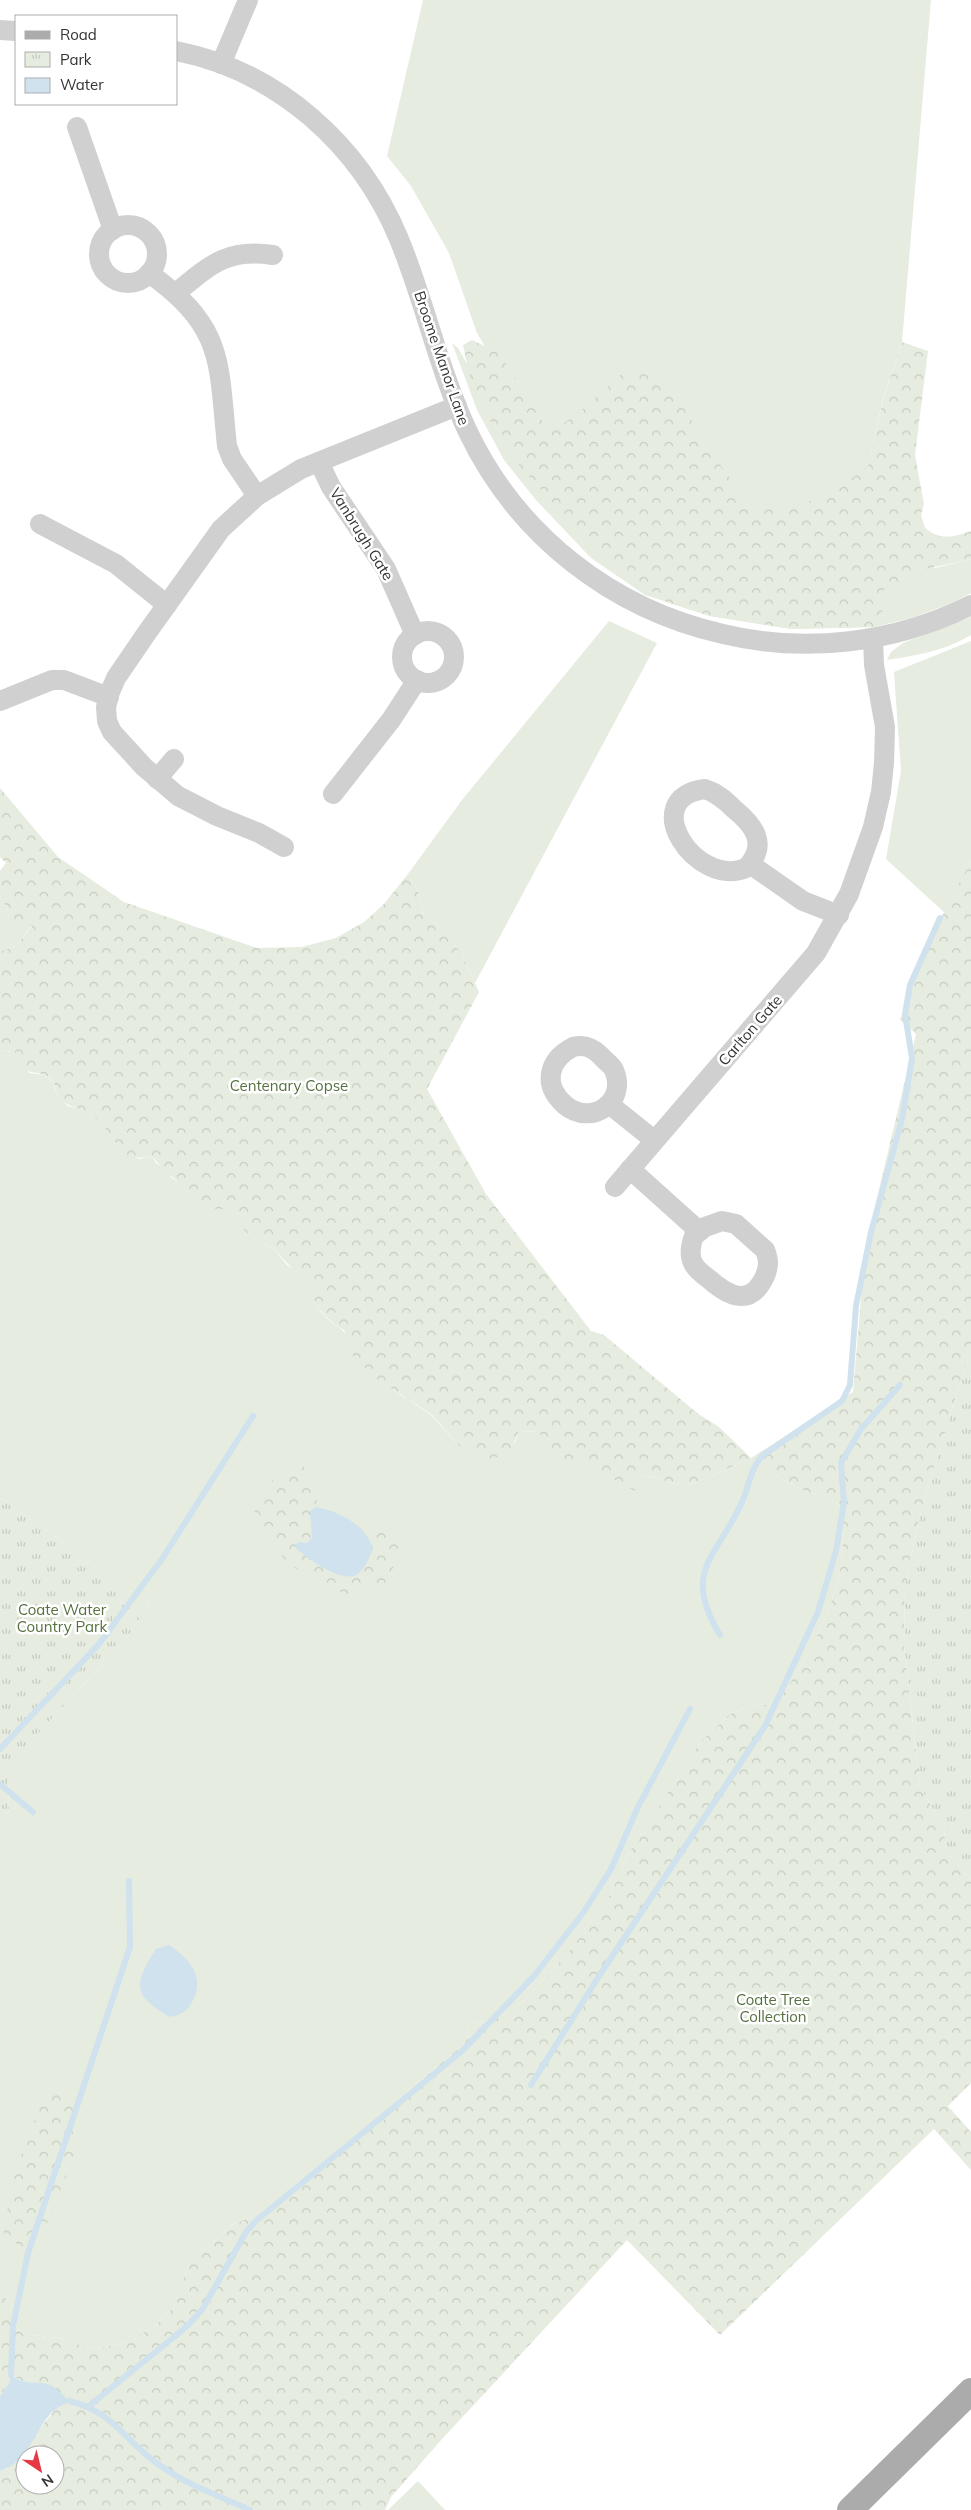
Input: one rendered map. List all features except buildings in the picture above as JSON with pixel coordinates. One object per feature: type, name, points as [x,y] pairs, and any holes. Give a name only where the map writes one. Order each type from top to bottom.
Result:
[{"type":"main road","points":[[850,2510],[971,2391]]},
{"type":"street","points":[[221,64],[248,0]]},
{"type":"street","points":[[0,30],[15,31]]},
{"type":"street","name":"Broome Manor Lane","points":[[178,52],[221,64],[252,76],[303,110],[344,148],[365,175],[399,239],[457,406],[482,458],[500,488],[526,519],[554,547],[617,594],[659,616],[743,639],[781,644],[834,644],[873,638],[918,626],[971,605]]},
{"type":"street","points":[[77,127],[113,230]]},
{"type":"street","points":[[125,226],[133,226],[148,233],[153,239],[157,255],[149,273],[138,281],[129,283],[111,278],[105,272],[99,255],[100,246],[104,238],[113,230],[125,226]]},
{"type":"street","points":[[176,293],[221,258],[232,254],[257,253],[273,256]]},
{"type":"street","points":[[149,273],[176,293],[191,308],[208,333],[218,362],[227,446],[232,459],[257,496]]},
{"type":"street","points":[[284,848],[259,833],[218,816],[178,796],[133,757],[112,732],[107,721],[109,697],[116,678],[221,529],[257,496],[301,469],[457,406]]},
{"type":"street","name":"Vanbrugh Gate","points":[[319,462],[332,487],[386,569],[415,635]]},
{"type":"street","points":[[40,524],[116,564],[167,605]]},
{"type":"street","points":[[426,631],[442,636],[448,642],[454,658],[448,673],[442,679],[434,682],[417,680],[405,669],[402,660],[406,644],[415,635],[426,631]]},
{"type":"street","name":"Carlton Gate","points":[[615,1187],[816,953],[838,915],[862,862],[881,792],[885,727],[874,665],[873,638]]},
{"type":"street","points":[[0,701],[52,680],[64,680],[109,697]]},
{"type":"street","points":[[333,794],[391,720],[417,680]]},
{"type":"street","points":[[158,779],[174,759]]},
{"type":"street","points":[[705,789],[718,794],[750,822],[755,830],[756,848],[750,864],[742,870],[731,872],[717,871],[710,868],[686,846],[676,833],[673,818],[677,806],[694,791],[705,789]]},
{"type":"street","points":[[750,864],[803,901],[838,915]]},
{"type":"street","points":[[609,1104],[654,1140]]},
{"type":"street","points":[[630,1169],[699,1232]]},
{"type":"green space","points":[[423,0],[931,0],[902,342],[883,399],[868,466],[872,553],[543,443],[477,333],[449,253],[411,186],[387,156]]},
{"type":"green space","points":[[472,340],[499,353],[543,422],[553,431],[582,410],[625,371],[656,371],[677,396],[711,452],[747,502],[781,513],[838,489],[868,466],[883,400],[902,342],[928,351],[915,455],[924,504],[921,515],[925,528],[936,535],[947,537],[971,531],[971,559],[903,574],[899,582],[879,593],[883,610],[874,627],[791,629],[710,616],[666,602],[588,542],[502,446],[470,377],[463,345]]},
{"type":"green space","points":[[452,343],[458,348],[503,427],[935,568],[971,559],[971,593],[949,604],[911,618],[874,627],[791,629],[710,616],[645,595],[591,558],[536,500],[504,460],[477,410]]},
{"type":"green space","points":[[971,617],[971,635],[931,652],[887,660],[891,652],[903,643]]},
{"type":"green space","points":[[609,621],[657,643],[475,983],[463,957],[449,935],[424,915],[418,891],[408,874],[462,800]]},
{"type":"green space","points":[[971,641],[971,861],[945,913],[886,859],[901,771],[894,672]]},
{"type":"green space","name":"Centenary Copse","points":[[0,788],[58,857],[124,902],[257,948],[302,947],[336,938],[364,922],[384,904],[408,874],[418,891],[424,915],[449,935],[463,957],[479,992],[427,1089],[486,1194],[591,1331],[604,1335],[697,1413],[719,1427],[751,1458],[686,1485],[641,1476],[635,1491],[598,1471],[550,1453],[539,1432],[519,1431],[509,1455],[482,1460],[463,1450],[431,1414],[374,1377],[353,1356],[344,1330],[331,1321],[316,1303],[310,1280],[300,1277],[274,1249],[254,1239],[238,1225],[227,1209],[212,1209],[203,1204],[152,1156],[139,1158],[126,1154],[97,1119],[87,1112],[62,1101],[57,1094],[54,1084],[48,1077],[24,1068],[18,1053],[0,1050],[0,951],[15,947],[32,926],[15,924],[9,918],[6,906],[0,897],[0,871],[6,863],[0,857]]},
{"type":"green space","name":"Coate Tree Collection","points":[[971,861],[971,1355],[964,1370],[921,1511],[905,1585],[904,1645],[920,1787],[944,1827],[946,1852],[971,1879],[971,2083],[948,2106],[971,2132],[971,2170],[934,2129],[720,2335],[627,2240],[443,2438],[391,2497],[385,2510],[0,2510],[0,2471],[7,2469],[15,2459],[15,2495],[65,2495],[65,2445],[26,2445],[53,2412],[56,2388],[44,2384],[29,2383],[12,2375],[0,2396],[0,2292],[20,2315],[32,2335],[66,2339],[89,2349],[129,2343],[158,2323],[173,2308],[189,2263],[232,2225],[273,2208],[299,2181],[363,2136],[411,2088],[465,2043],[470,2023],[494,2020],[523,2002],[567,1954],[610,1895],[628,1854],[701,1741],[729,1715],[753,1704],[774,1705],[784,1692],[804,1660],[829,1608],[841,1566],[843,1532],[841,1506],[798,1488],[751,1458],[853,1392],[863,1275],[876,1202],[916,1034],[900,1020],[919,960]]},
{"type":"green space","points":[[0,897],[6,906],[9,918],[32,925],[15,947],[0,951]]},
{"type":"green space","points":[[0,1050],[18,1053],[29,1073],[45,1075],[53,1082],[57,1095],[68,1106],[88,1111],[110,1131],[115,1144],[139,1159],[152,1156],[156,1163],[165,1168],[172,1178],[195,1195],[227,1209],[238,1225],[254,1239],[274,1249],[287,1265],[310,1280],[311,1291],[322,1313],[343,1331],[395,1391],[430,1414],[463,1450],[515,1443],[519,1431],[539,1432],[598,1471],[635,1490],[641,1476],[686,1485],[751,1458],[791,1484],[837,1503],[841,1506],[842,1515],[842,1558],[835,1591],[822,1626],[794,1677],[774,1705],[753,1704],[729,1715],[701,1741],[628,1854],[610,1895],[567,1954],[523,2002],[494,2020],[470,2023],[465,2043],[411,2088],[363,2136],[299,2181],[273,2208],[232,2225],[189,2263],[173,2308],[158,2323],[129,2343],[89,2349],[66,2339],[32,2335],[20,2315],[0,2292],[0,1825],[9,1810],[8,1773],[41,1730],[126,1639],[149,1604],[0,1497]]},
{"type":"green space","points":[[971,1355],[971,1879],[946,1852],[944,1827],[920,1787],[904,1645],[905,1585],[921,1511],[964,1370]]},
{"type":"green space","points":[[303,1466],[316,1485],[316,1507],[344,1517],[366,1535],[395,1525],[400,1540],[390,1581],[352,1595],[317,1585],[283,1558],[256,1520],[253,1502],[275,1478],[287,1470]]},
{"type":"green space","name":"Coate Water Country Park","points":[[0,1497],[149,1604],[126,1639],[41,1730],[8,1773],[9,1810],[0,1825]]},
{"type":"green space","points":[[61,2092],[70,2099],[74,2108],[77,2148],[48,2222],[25,2248],[3,2237],[13,2176],[44,2096]]},
{"type":"green space","points":[[418,2481],[445,2510],[388,2510]]},
{"type":"water","points":[[316,1507],[334,1512],[350,1520],[358,1526],[369,1540],[373,1549],[364,1567],[356,1575],[349,1577],[323,1568],[294,1546],[299,1542],[307,1543],[312,1538],[310,1511]]},
{"type":"water","points":[[169,1945],[192,1966],[197,1980],[197,1988],[191,2005],[182,2013],[170,2017],[148,2002],[140,1988],[143,1971],[156,1949]]},
{"type":"water","points":[[11,2375],[23,2381],[45,2383],[53,2386],[69,2401],[52,2412],[31,2445],[15,2445],[15,2463],[0,2471],[0,2396],[9,2383]]},
{"type":"waterway","points":[[720,1635],[709,1613],[703,1595],[703,1579],[707,1565],[742,1502],[755,1467],[762,1456],[842,1401],[850,1385],[856,1306],[871,1232],[902,1119],[912,1058],[905,1014],[910,985],[940,918]]},
{"type":"waterway","points":[[531,2085],[599,1976],[765,1726],[818,1612],[836,1551],[844,1502],[841,1463],[861,1429],[900,1385]]},
{"type":"waterway","points":[[0,1749],[99,1644],[162,1559],[253,1416]]},
{"type":"waterway","points":[[89,2406],[185,2328],[202,2310],[246,2232],[257,2220],[462,2051],[534,1976],[583,1913],[611,1869],[638,1807],[690,1709]]},
{"type":"waterway","points":[[0,1784],[33,1812]]},
{"type":"waterway","points":[[11,2375],[13,2326],[28,2253],[130,1947],[129,1881]]},
{"type":"waterway","points":[[69,2401],[84,2406],[108,2419],[146,2455],[179,2478],[250,2510]]}]
